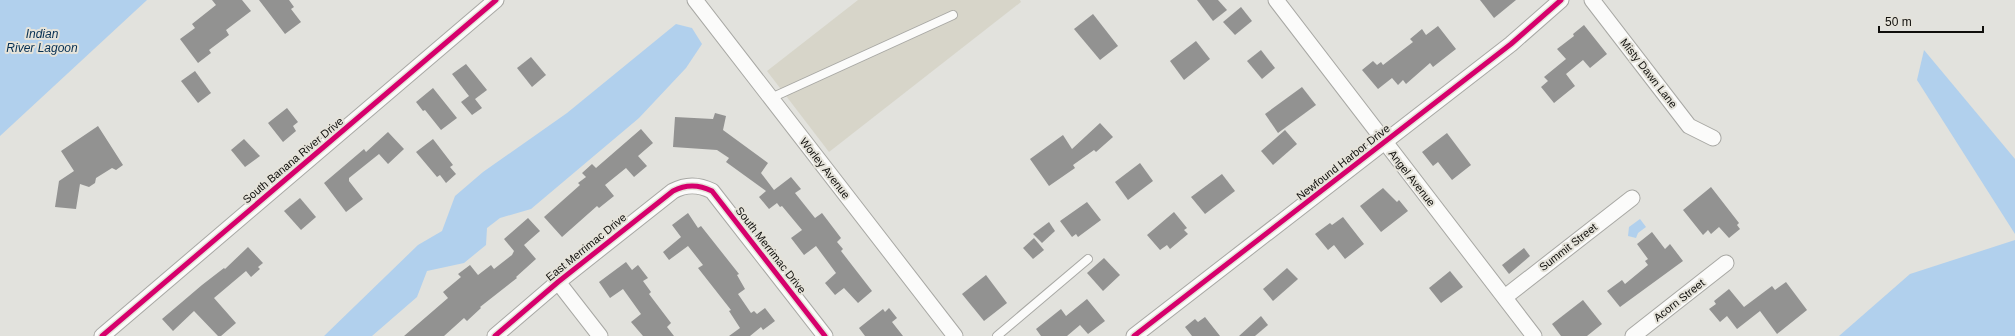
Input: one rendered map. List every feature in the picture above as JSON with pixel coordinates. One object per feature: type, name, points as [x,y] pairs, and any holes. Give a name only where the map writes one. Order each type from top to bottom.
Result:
[{"type":"street","name":"South Banana River Drive","points":[[102,336],[496,0]]},
{"type":"street","name":"Worley Avenue","points":[[695,0],[955,336]]},
{"type":"street","name":"Angel Avenue","points":[[1276,0],[1534,336]]},
{"type":"street","name":"Newfound Harbor Drive","points":[[1134,336],[1511,44],[1561,0]]},
{"type":"street","name":"Misty Dawn Lane","points":[[1592,0],[1689,126],[1713,138]]},
{"type":"street","name":"East Merrimac Drive","points":[[496,336],[558,282],[673,191],[683,186],[695,185]]},
{"type":"street","name":"South Merrimac Drive","points":[[695,185],[712,191],[825,336]]},
{"type":"street","name":"Summit Street","points":[[1505,297],[1632,198]]},
{"type":"street","name":"Acorn Street","points":[[1633,336],[1726,264]]},
{"type":"street","points":[[558,282],[600,336]]},
{"type":"lane","points":[[771,98],[953,15]]},
{"type":"lane","points":[[997,336],[1088,259]]},
{"type":"shaded area","points":[[858,0],[1020,0],[1021,2],[829,152],[767,71]]},
{"type":"water","name":"Indian River Lagoon","points":[[0,0],[147,0],[0,136]]},
{"type":"water","points":[[676,24],[692,28],[702,44],[686,68],[639,118],[531,209],[500,218],[487,228],[486,245],[464,263],[427,271],[417,297],[372,336],[324,336],[418,245],[442,231],[455,196],[483,172],[567,113]]},
{"type":"water","points":[[1924,50],[2015,159],[2015,234],[1917,80]]},
{"type":"water","points":[[1640,219],[1646,227],[1638,233],[1636,238],[1628,236],[1629,227]]},
{"type":"water","points":[[2015,240],[2015,336],[1839,336],[1910,274]]},
{"type":"building","points":[[212,0],[242,0],[251,11],[226,30],[229,35],[209,50],[211,53],[198,63],[180,39],[195,28],[192,24],[216,5]]},
{"type":"building","points":[[259,0],[289,0],[294,7],[291,9],[301,22],[285,34]]},
{"type":"building","points":[[1197,0],[1218,0],[1227,10],[1213,21]]},
{"type":"building","points":[[1480,0],[1516,0],[1494,18]]},
{"type":"building","points":[[1241,7],[1252,21],[1235,35],[1223,22]]},
{"type":"building","points":[[1093,14],[1118,46],[1100,60],[1074,29]]},
{"type":"building","points":[[1584,25],[1607,54],[1590,68],[1583,60],[1566,74],[1575,86],[1554,103],[1541,87],[1548,81],[1544,77],[1566,59],[1557,49],[1574,36],[1573,34]]},
{"type":"building","points":[[1438,26],[1456,49],[1433,67],[1430,63],[1406,84],[1403,80],[1398,85],[1392,78],[1378,89],[1362,70],[1373,61],[1377,65],[1381,62],[1383,65],[1413,42],[1410,39],[1422,29],[1426,35]]},
{"type":"building","points":[[1196,41],[1210,59],[1184,80],[1170,61]]},
{"type":"building","points":[[1261,50],[1275,68],[1262,79],[1247,61]]},
{"type":"building","points":[[531,57],[546,75],[532,87],[517,68]]},
{"type":"building","points":[[466,64],[487,90],[475,99],[482,108],[472,115],[461,102],[469,96],[452,74]]},
{"type":"building","points":[[195,71],[211,93],[198,103],[181,81]]},
{"type":"building","points":[[1302,87],[1316,105],[1278,133],[1265,114]]},
{"type":"building","points":[[433,88],[457,118],[441,130],[425,110],[423,111],[416,102]]},
{"type":"building","points":[[287,108],[298,122],[293,126],[296,131],[283,142],[268,123]]},
{"type":"building","points":[[715,113],[726,116],[723,130],[768,163],[761,173],[774,190],[791,177],[801,189],[795,193],[815,218],[822,213],[841,238],[837,242],[843,249],[841,251],[872,291],[858,303],[844,288],[835,295],[825,283],[836,273],[816,246],[804,255],[791,238],[802,230],[782,206],[780,207],[777,203],[769,209],[759,197],[766,191],[726,162],[729,158],[717,150],[673,147],[675,117],[713,119]]},
{"type":"building","points":[[1100,123],[1113,137],[1096,152],[1094,150],[1073,165],[1075,168],[1049,186],[1030,159],[1063,135],[1072,149]]},
{"type":"building","points":[[98,126],[123,165],[116,170],[112,168],[96,178],[95,183],[89,187],[80,184],[76,209],[55,207],[59,181],[74,171],[61,151]]},
{"type":"building","points":[[641,129],[653,143],[638,156],[647,166],[634,177],[626,168],[605,185],[614,196],[599,208],[597,206],[562,237],[544,217],[580,185],[578,183],[586,177],[582,173],[592,164],[596,168]]},
{"type":"building","points":[[1285,130],[1297,144],[1273,165],[1261,151]]},
{"type":"building","points":[[388,132],[404,149],[388,164],[379,154],[349,178],[349,181],[363,199],[346,212],[324,183],[364,149],[366,152]]},
{"type":"building","points":[[1447,133],[1471,165],[1452,180],[1438,162],[1433,166],[1422,152]]},
{"type":"building","points":[[244,139],[260,156],[245,167],[231,150]]},
{"type":"building","points":[[433,139],[453,165],[450,167],[456,174],[446,183],[440,175],[437,177],[416,152]]},
{"type":"building","points":[[1140,163],[1153,181],[1128,200],[1115,182]]},
{"type":"building","points":[[1222,174],[1235,191],[1205,214],[1191,197]]},
{"type":"building","points":[[1711,187],[1739,223],[1737,225],[1740,229],[1729,238],[1719,227],[1711,234],[1708,230],[1703,235],[1683,210]]},
{"type":"building","points":[[1383,188],[1397,202],[1399,200],[1408,211],[1381,232],[1360,206]]},
{"type":"building","points":[[300,198],[316,217],[301,230],[284,211]]},
{"type":"building","points":[[1087,202],[1101,220],[1078,237],[1076,234],[1072,237],[1060,221]]},
{"type":"building","points":[[1174,212],[1187,228],[1184,230],[1188,234],[1170,249],[1167,245],[1160,250],[1147,235]]},
{"type":"building","points":[[688,213],[698,228],[701,226],[739,274],[737,275],[745,289],[738,294],[751,313],[754,311],[757,314],[765,308],[775,321],[763,330],[761,327],[750,336],[729,336],[740,328],[729,311],[731,310],[698,268],[703,265],[688,246],[669,260],[663,252],[681,237],[672,225]]},
{"type":"building","points":[[1343,217],[1364,244],[1345,259],[1334,245],[1328,250],[1315,234],[1330,223],[1332,225]]},
{"type":"building","points":[[528,218],[540,231],[524,245],[536,259],[516,277],[517,278],[480,307],[481,308],[467,321],[464,318],[444,336],[404,336],[448,298],[443,292],[461,277],[458,274],[470,265],[478,275],[491,265],[494,269],[512,255],[514,251],[504,239]]},
{"type":"building","points":[[1049,222],[1055,231],[1042,243],[1033,234]]},
{"type":"building","points":[[1652,232],[1665,249],[1670,244],[1683,261],[1620,307],[1607,291],[1622,280],[1625,284],[1648,265],[1645,261],[1648,259],[1637,244]]},
{"type":"building","points":[[1034,238],[1044,250],[1033,259],[1023,248]]},
{"type":"building","points":[[248,247],[263,263],[258,267],[260,269],[251,277],[246,271],[214,298],[236,323],[221,336],[218,336],[194,311],[173,331],[162,319],[202,285],[224,268],[225,269]]},
{"type":"building","points":[[1524,248],[1530,256],[1509,274],[1502,265]]},
{"type":"building","points":[[1104,258],[1120,275],[1103,291],[1087,273]]},
{"type":"building","points":[[626,262],[632,270],[638,265],[648,278],[643,281],[651,292],[649,294],[671,323],[667,327],[674,336],[643,336],[631,322],[641,314],[623,289],[610,298],[599,282]]},
{"type":"building","points":[[1287,268],[1298,279],[1273,301],[1263,289]]},
{"type":"building","points":[[1450,271],[1463,287],[1441,303],[1429,288]]},
{"type":"building","points":[[986,275],[1007,303],[984,321],[962,294]]},
{"type":"building","points":[[1786,282],[1807,310],[1777,334],[1760,311],[1737,329],[1727,316],[1720,322],[1709,309],[1716,304],[1714,301],[1729,289],[1744,307],[1772,286],[1775,290]]},
{"type":"building","points":[[1087,299],[1105,321],[1088,334],[1080,325],[1067,336],[1041,336],[1036,329],[1061,309],[1066,316]]},
{"type":"building","points":[[1583,300],[1602,324],[1587,336],[1561,336],[1552,324]]},
{"type":"building","points":[[889,308],[897,318],[892,322],[903,336],[865,336],[859,328],[883,309],[885,312]]},
{"type":"building","points":[[1261,316],[1268,325],[1255,336],[1239,336]]},
{"type":"building","points":[[1205,317],[1220,336],[1192,336],[1185,327],[1195,319],[1198,322]]},
{"type":"cycle path","points":[[102,336],[496,0]]},
{"type":"cycle path","points":[[1134,336],[1511,44],[1561,0]]},
{"type":"cycle path","points":[[495,336],[558,282],[673,191],[687,186],[697,186],[712,191],[825,336]]}]
